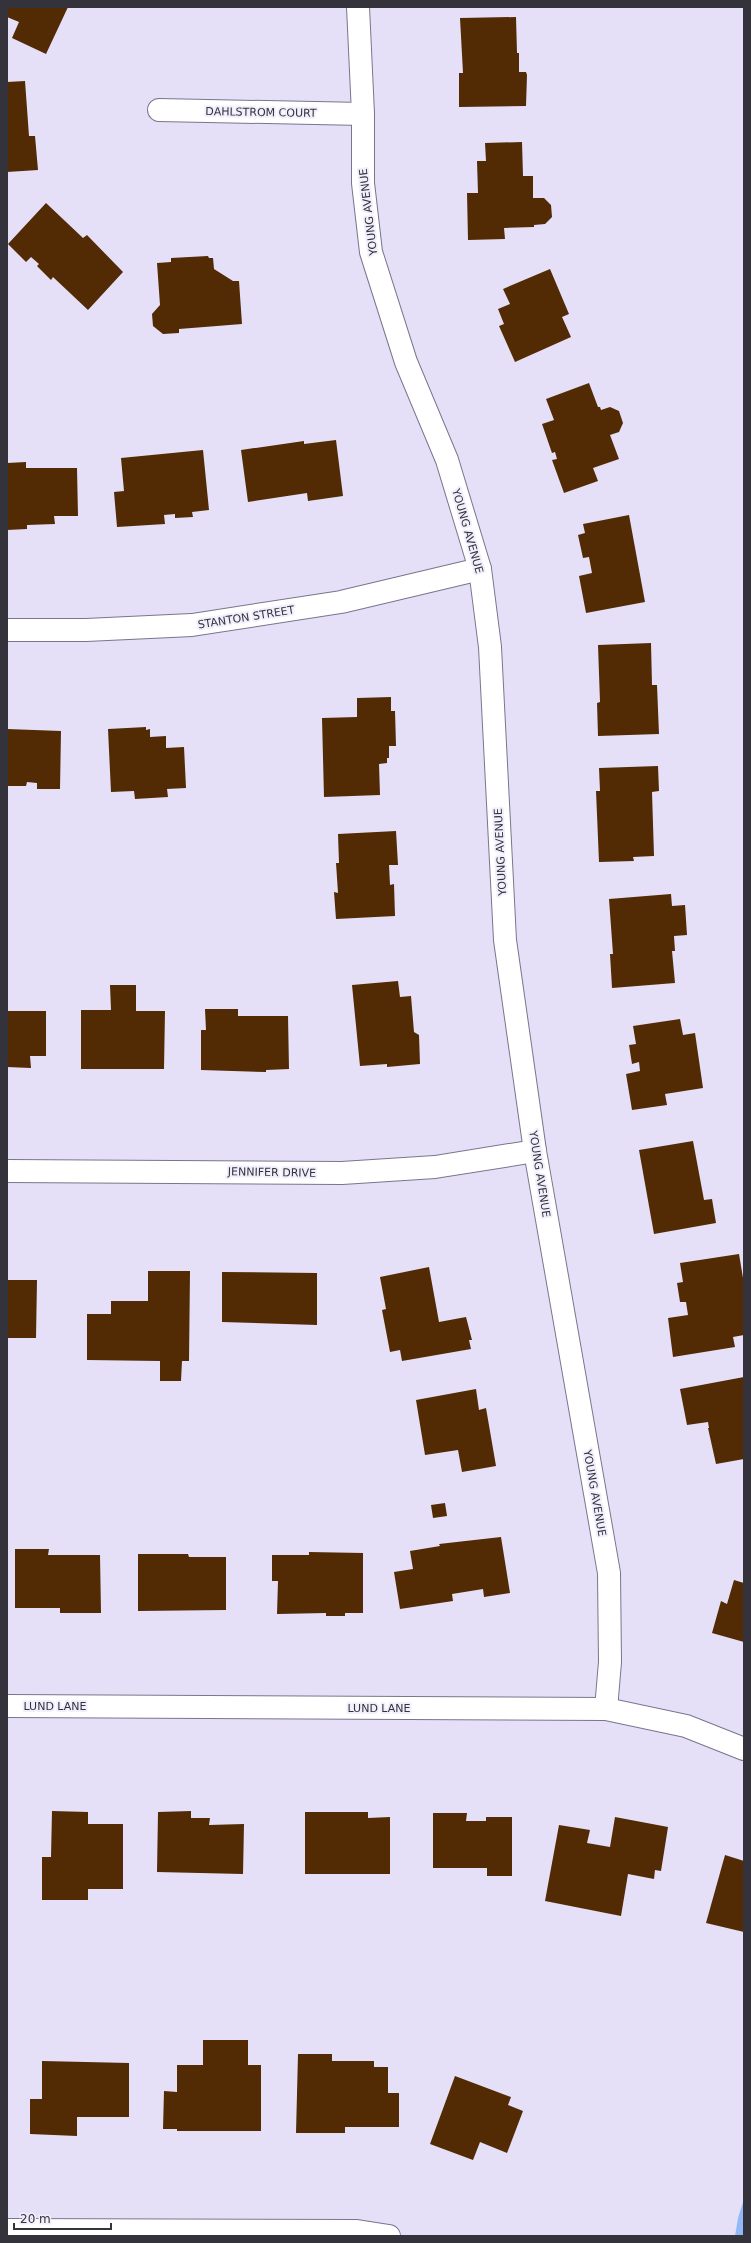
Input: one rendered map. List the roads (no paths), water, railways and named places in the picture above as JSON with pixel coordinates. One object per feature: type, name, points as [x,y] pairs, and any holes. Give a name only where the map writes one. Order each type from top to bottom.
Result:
[{"type":"street","name":"YOUNG AVENUE","points":[[358,7],[363,114],[362,183],[372,252],[406,362],[447,460],[480,569],[490,647],[505,940],[536,1151],[609,1573],[610,1662],[606,1709]]},
{"type":"street","name":"DAHLSTROM COURT","points":[[160,110],[363,114]]},
{"type":"street","name":"STANTON STREET","points":[[7,630],[86,630],[192,625],[341,602],[480,569]]},
{"type":"street","name":"JENNIFER DRIVE","points":[[7,1171],[342,1173],[435,1167],[536,1151]]},
{"type":"street","name":"LUND LANE","points":[[7,1706],[606,1709],[686,1726],[744,1750]]},
{"type":"street","points":[[7,2230],[357,2231],[389,2236]]},
{"type":"water","points":[[744,2199],[744,2236],[735,2236],[738,2218]]}]
